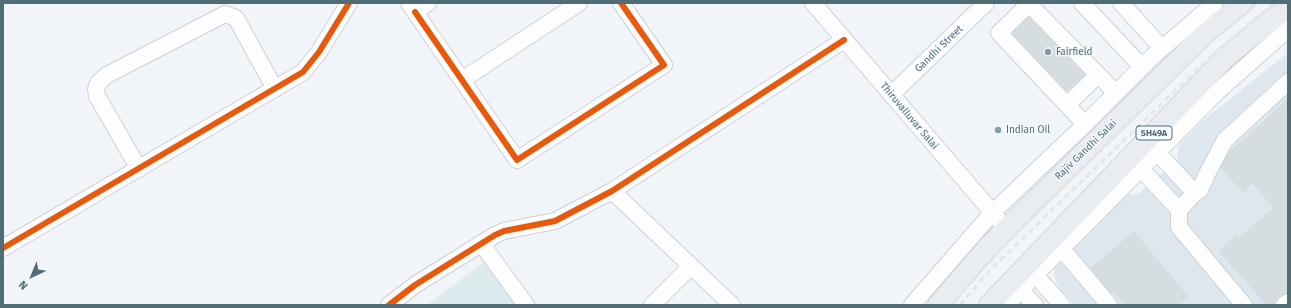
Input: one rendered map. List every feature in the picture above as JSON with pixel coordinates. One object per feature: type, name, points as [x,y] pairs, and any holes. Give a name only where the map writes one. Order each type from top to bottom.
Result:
[{"type":"main road","name":"Rajiv Gandhi Salai","points":[[938,305],[1006,228],[1206,33],[1243,3]]},
{"type":"main road","name":"SH49A","points":[[989,305],[1016,285],[1031,270],[1227,56],[1288,7]]},
{"type":"street","points":[[3,248],[303,72],[319,52],[348,3]]},
{"type":"street","points":[[462,80],[579,3]]},
{"type":"street","points":[[417,6],[462,80],[517,160],[664,65],[621,3]]},
{"type":"street","name":"Thiruvalluvar Salai","points":[[813,3],[1006,228]]},
{"type":"street","name":"Gandhi Street","points":[[891,95],[986,3]]},
{"type":"street","points":[[1082,3],[1142,67]]},
{"type":"street","points":[[1121,3],[1162,48]]},
{"type":"street","points":[[912,305],[992,213],[1162,48],[1215,3]]},
{"type":"street","points":[[1085,124],[999,33],[1004,28],[1029,4],[1116,93]]},
{"type":"street","points":[[139,169],[97,96],[96,89],[98,83],[107,76],[225,14],[236,18],[275,89]]},
{"type":"street","points":[[1062,305],[1031,270],[1061,248],[1216,93],[1288,29]]},
{"type":"street","points":[[390,305],[415,285],[481,243],[504,231],[555,222],[612,191],[844,40]]},
{"type":"street","points":[[1067,105],[1098,75]]},
{"type":"street","points":[[1179,210],[1195,193],[1200,190],[1225,140],[1288,82]]},
{"type":"street","points":[[1157,152],[1195,193]]},
{"type":"street","points":[[1140,168],[1179,210],[1179,227],[1244,305]]},
{"type":"street","points":[[612,191],[732,305]]},
{"type":"street","points":[[481,243],[526,305]]},
{"type":"street","points":[[1061,248],[1109,305]]},
{"type":"street","points":[[652,305],[691,266]]},
{"type":"street","points":[[1007,305],[1016,285],[1036,305]]},
{"type":"street","points":[[1284,305],[1288,302]]},
{"type":"shaded area","points":[[1288,53],[1288,305],[1075,305],[1060,289],[1055,279],[1054,266],[1121,194],[1137,195],[1177,160],[1179,144],[1206,118]]},
{"type":"shaded area","points":[[490,258],[525,305],[427,305]]},
{"type":"building","name":"Fairfield","points":[[1029,17],[1085,75],[1067,91],[1012,33]]},
{"type":"building","points":[[1288,99],[1288,293],[1278,297],[1273,305],[1267,305],[1219,251],[1237,235],[1239,238],[1274,208],[1253,183],[1243,192],[1221,167],[1229,153]]},
{"type":"building","points":[[1134,232],[1188,297],[1178,305],[1126,305],[1114,291],[1111,293],[1091,268]]},
{"type":"railway","points":[[989,263],[1036,212],[1215,38],[1258,3]]},
{"type":"railway","points":[[960,305],[988,272],[1211,56],[1274,3]]},
{"type":"railway","points":[[951,305],[976,277]]},
{"type":"cycle path","points":[[3,248],[303,72],[319,52],[349,3]]},
{"type":"cycle path","points":[[415,12],[517,160],[664,65],[621,3]]},
{"type":"cycle path","points":[[389,305],[415,285],[495,235],[504,231],[555,221],[612,191],[844,40]]},
{"type":"place","name":"Fairfield","points":[[1048,52]]},
{"type":"place","name":"Indian Oil","points":[[998,130]]}]
